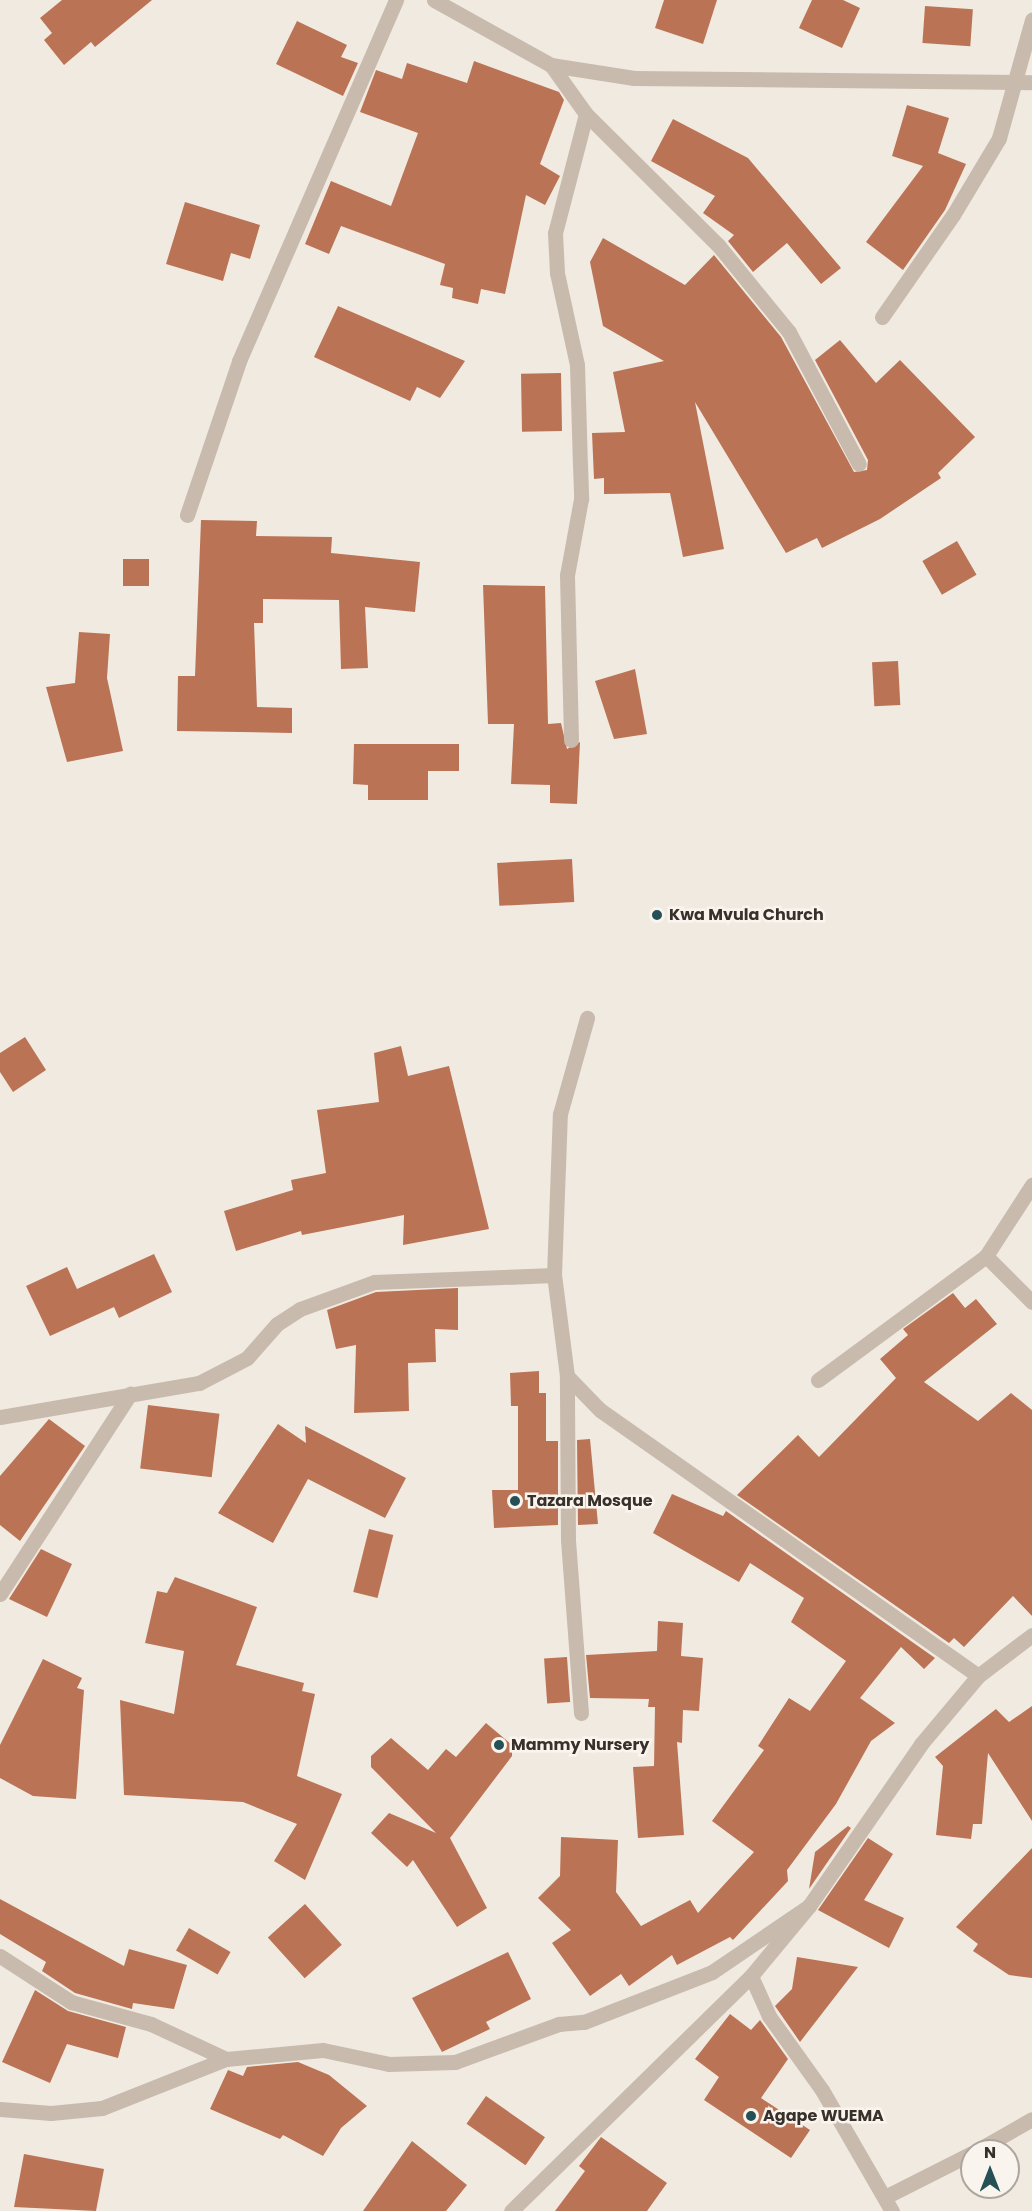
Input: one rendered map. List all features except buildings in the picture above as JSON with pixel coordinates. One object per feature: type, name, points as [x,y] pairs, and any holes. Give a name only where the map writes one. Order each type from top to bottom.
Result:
[{"type":"street","points":[[187,515],[239,361],[396,0]]},
{"type":"street","points":[[434,0],[551,64],[634,78],[1012,78],[1032,82]]},
{"type":"street","points":[[882,317],[953,215],[999,138],[1012,78],[1032,20]]},
{"type":"street","points":[[551,64],[586,114],[718,245],[789,332],[859,464]]},
{"type":"street","points":[[570,740],[567,575],[581,499],[580,464],[577,366],[557,273],[555,233],[586,114]]},
{"type":"street","points":[[581,1713],[569,1551],[567,1376],[554,1275],[560,1114],[588,1018]]},
{"type":"street","points":[[818,1380],[986,1256],[1032,1185]]},
{"type":"street","points":[[986,1256],[1032,1302]]},
{"type":"street","points":[[0,1417],[199,1383],[247,1358],[278,1324],[300,1309],[353,1288],[430,1276],[554,1275]]},
{"type":"street","points":[[567,1376],[600,1410],[978,1676]]},
{"type":"street","points":[[0,1594],[130,1394]]},
{"type":"street","points":[[511,2211],[751,1976],[809,1906],[921,1744],[978,1676],[1032,1635]]},
{"type":"street","points":[[0,2109],[51,2113],[102,2108],[226,2059],[323,2050],[389,2064],[455,2062],[559,2024],[584,2022],[712,1972],[809,1906]]},
{"type":"street","points":[[0,1956],[71,2002],[152,2024],[226,2059]]},
{"type":"street","points":[[751,1976],[769,2016],[822,2090],[889,2204],[960,2161]]},
{"type":"street","points":[[998,2139],[1032,2120]]},
{"type":"place","name":"Kwa Mvula Church","points":[[657,915]]},
{"type":"place","name":"Tazara Mosque","points":[[515,1501]]},
{"type":"place","name":"Mammy Nursery","points":[[499,1745]]},
{"type":"place","name":"Agape WUEMA","points":[[751,2116]]}]
